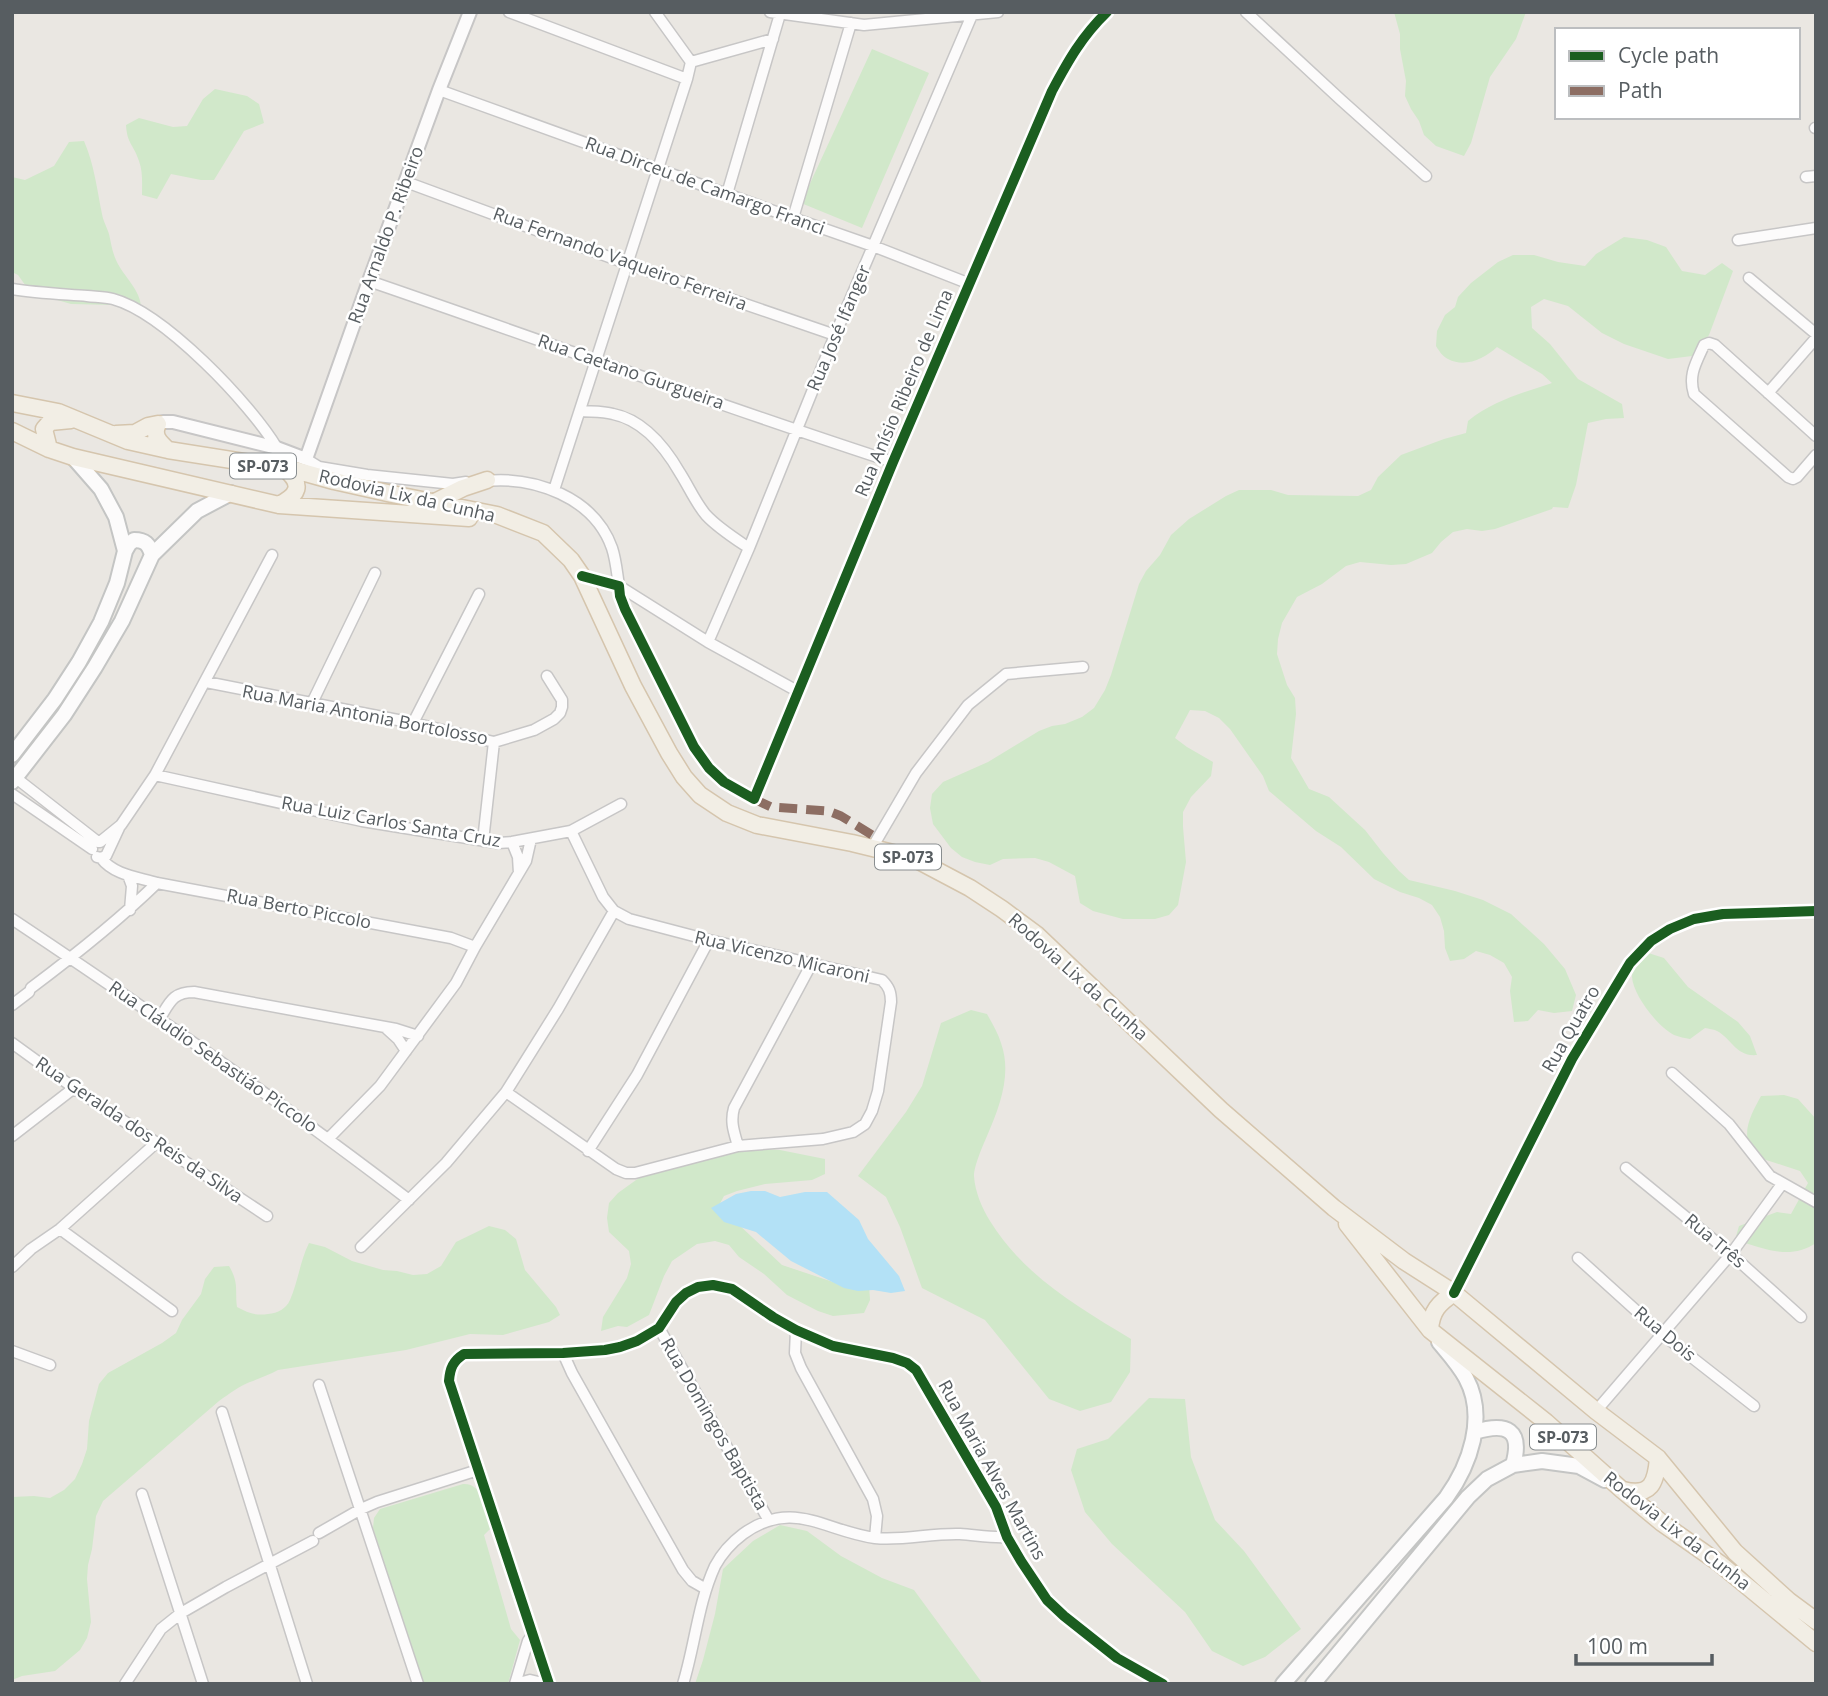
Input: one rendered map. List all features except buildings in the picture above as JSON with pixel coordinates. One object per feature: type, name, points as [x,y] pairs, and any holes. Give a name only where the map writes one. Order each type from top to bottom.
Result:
[{"type":"main road","name":"Rodovia Lix da Cunha","points":[[12,402],[58,412],[128,441],[295,470],[334,481],[497,515],[543,533],[571,560],[582,576],[633,686],[669,753],[684,777],[701,795],[727,814],[757,825],[872,848],[919,861],[995,904],[1037,935],[1222,1110],[1335,1209],[1404,1261],[1454,1293],[1596,1411],[1658,1458],[1735,1552],[1789,1601],[1816,1621]]},
{"type":"main road","points":[[49,449],[44,429],[50,422],[80,420]]},
{"type":"main road","points":[[113,434],[135,433],[158,424]]},
{"type":"main road","points":[[158,424],[155,435],[169,450]]},
{"type":"main road","name":"Rodovia Lix da Cunha","points":[[12,431],[73,457],[279,505],[516,522]]},
{"type":"main road","points":[[73,457],[101,489],[117,517],[125,551]]},
{"type":"main road","points":[[279,505],[291,498],[296,490],[294,477],[285,469]]},
{"type":"main road","points":[[433,503],[463,488],[487,481]]},
{"type":"main road","points":[[14,780],[64,715],[94,667],[122,621],[152,555],[197,511],[231,493]]},
{"type":"main road","points":[[12,755],[55,699],[79,662],[101,622],[129,544],[139,540],[150,547],[152,555]]},
{"type":"main road","name":"Rodovia Lix da Cunha","points":[[1335,1209],[1430,1330],[1546,1422],[1662,1523],[1719,1563],[1816,1643]]},
{"type":"main road","points":[[1283,1684],[1446,1498],[1468,1462],[1475,1432],[1473,1400],[1467,1380],[1430,1330],[1436,1307],[1454,1293]]},
{"type":"main road","points":[[1475,1432],[1498,1426],[1511,1432],[1516,1447],[1513,1465]]},
{"type":"main road","points":[[1313,1684],[1468,1497],[1488,1479],[1513,1465],[1542,1461],[1579,1466],[1621,1489],[1645,1491],[1652,1486],[1658,1458]]},
{"type":"street","name":"Rua Arnaldo P. Ribeiro","points":[[306,459],[439,90],[470,12]]},
{"type":"street","points":[[509,12],[687,79]]},
{"type":"street","points":[[554,489],[598,359],[691,62],[655,12]]},
{"type":"street","points":[[727,194],[773,39],[775,13],[813,15],[864,24],[998,12]]},
{"type":"street","name":"Rua Anísio Ribeiro de Lima","points":[[619,586],[625,609],[694,747],[709,768],[724,782],[754,799],[893,462],[1052,91],[1073,52],[1107,12]]},
{"type":"street","points":[[1246,12],[1426,176]]},
{"type":"street","name":"Rua José Ifanger","points":[[708,642],[972,15]]},
{"type":"street","points":[[793,218],[851,23]]},
{"type":"street","points":[[691,62],[773,39]]},
{"type":"street","name":"Rua Dirceu de Camargo Franci","points":[[439,90],[873,246],[970,284]]},
{"type":"street","name":"Rua Fernando Vaqueiro Ferreira","points":[[406,181],[628,264],[835,335]]},
{"type":"street","points":[[1738,240],[1814,230]]},
{"type":"street","points":[[1749,278],[1816,336],[1769,393]]},
{"type":"street","name":"Rua Caetano Gurgueira","points":[[369,281],[893,462]]},
{"type":"street","points":[[12,289],[112,299],[135,308],[159,323],[201,359],[240,399],[277,448]]},
{"type":"street","points":[[1816,436],[1715,345],[1704,345],[1691,375],[1694,394],[1788,477],[1797,477],[1816,455]]},
{"type":"street","points":[[580,411],[611,413],[642,426],[680,471],[705,514],[749,548]]},
{"type":"street","points":[[158,424],[173,422],[277,448],[319,467],[411,481],[453,484],[518,482],[554,489],[586,511],[603,531],[611,546],[619,586]]},
{"type":"street","points":[[121,825],[97,844],[96,857],[106,854],[121,825],[155,775],[272,555]]},
{"type":"street","points":[[312,703],[375,573]]},
{"type":"street","points":[[582,576],[619,586],[708,642],[799,692]]},
{"type":"street","points":[[413,723],[479,594]]},
{"type":"street","points":[[872,848],[916,774],[968,705],[1006,674],[1083,667]]},
{"type":"street","name":"Rua Maria Antonia Bortolosso","points":[[206,682],[494,742],[534,730],[561,713],[562,700],[547,676]]},
{"type":"street","points":[[483,841],[494,742]]},
{"type":"street","name":"Rua Luiz Carlos Santa Cruz","points":[[155,775],[320,812],[483,841],[512,842],[571,831],[621,804]]},
{"type":"street","points":[[14,780],[97,844]]},
{"type":"street","points":[[12,794],[97,844],[106,844],[106,854],[131,881],[130,910]]},
{"type":"street","points":[[361,1247],[446,1163],[506,1092],[558,1009],[614,911],[603,897],[571,831]]},
{"type":"street","points":[[329,1138],[380,1086],[456,983],[519,874],[529,854],[530,839]]},
{"type":"street","points":[[512,842],[518,857],[519,874]]},
{"type":"street","name":"Rua Berto Piccolo","points":[[125,874],[157,883],[451,938],[475,947]]},
{"type":"street","points":[[12,1006],[130,910],[157,883]]},
{"type":"street","name":"Rua Vicenzo Micaroni","points":[[506,1092],[616,1169],[635,1173],[738,1146],[837,1137],[853,1132],[865,1124],[878,1091],[891,992],[888,986],[882,981],[812,963],[646,924],[614,911]]},
{"type":"street","name":"Rua Quatro","points":[[1454,1293],[1573,1059],[1630,962],[1651,941],[1694,919],[1723,914],[1816,911]]},
{"type":"street","name":"Rua Cláudio Sebastiáo Piccolo","points":[[12,919],[160,1018],[329,1138],[409,1200]]},
{"type":"street","points":[[588,1151],[637,1075],[709,940]]},
{"type":"street","points":[[738,1146],[732,1125],[734,1108],[812,963]]},
{"type":"street","points":[[160,1018],[176,995],[194,992],[396,1029],[418,1036]]},
{"type":"street","points":[[386,1028],[406,1051]]},
{"type":"street","name":"Rua Geralda dos Reis da Silva","points":[[12,1042],[74,1088],[267,1216]]},
{"type":"street","points":[[1672,1073],[1728,1124],[1770,1176],[1816,1202]]},
{"type":"street","points":[[12,1136],[74,1088]]},
{"type":"street","points":[[12,1267],[31,1249],[60,1229],[156,1143]]},
{"type":"street","name":"Rua Três","points":[[1626,1168],[1731,1254],[1801,1317]]},
{"type":"street","points":[[1596,1411],[1731,1254],[1782,1184]]},
{"type":"street","points":[[60,1229],[172,1311]]},
{"type":"street","name":"Rua Dois","points":[[1578,1258],[1662,1334],[1754,1406]]},
{"type":"street","name":"Rua Maria Alves Martins","points":[[478,1470],[449,1381],[455,1360],[464,1354],[476,1353],[563,1353],[620,1347],[659,1328],[666,1315],[686,1293],[698,1287],[713,1285],[732,1289],[773,1317],[833,1346],[907,1363],[916,1370],[996,1507],[1007,1537],[1042,1593],[1064,1616],[1117,1658],[1163,1684]]},
{"type":"street","name":"Rua Domingos Baptista","points":[[659,1328],[768,1520]]},
{"type":"street","points":[[796,1329],[795,1353],[801,1368],[873,1499],[877,1516],[875,1538]]},
{"type":"street","points":[[12,1351],[50,1365]]},
{"type":"street","points":[[563,1353],[683,1570],[692,1581],[706,1589]]},
{"type":"street","points":[[319,1385],[418,1684]]},
{"type":"street","points":[[222,1412],[307,1684]]},
{"type":"street","points":[[124,1684],[162,1629],[181,1613],[270,1565],[361,1509],[478,1470],[548,1684],[530,1680],[515,1684]]},
{"type":"street","points":[[142,1494],[203,1684]]},
{"type":"street","points":[[683,1684],[706,1589],[716,1563],[731,1543],[768,1520],[796,1517],[875,1538],[959,1534],[1007,1537]]},
{"type":"street","points":[[515,1684],[528,1641],[533,1634]]},
{"type":"green space","points":[[1394,12],[1526,12],[1516,39],[1490,77],[1471,143],[1464,156],[1436,146],[1424,135],[1411,109],[1405,96],[1406,81],[1400,34]]},
{"type":"green space","points":[[872,49],[929,73],[862,228],[801,203]]},
{"type":"green space","points":[[215,89],[247,96],[259,104],[264,123],[244,131],[214,180],[171,174],[157,199],[142,195],[140,165],[126,125],[139,118],[173,127],[187,126],[203,99]]},
{"type":"green space","points":[[84,141],[114,253],[119,267],[136,291],[141,312],[114,305],[71,304],[40,295],[28,289],[18,275],[12,272],[12,177],[25,180],[54,166],[69,142]]},
{"type":"green space","points":[[1624,237],[1647,240],[1666,247],[1682,271],[1705,275],[1722,263],[1733,271],[1709,335],[1692,356],[1668,359],[1624,344],[1602,333],[1568,306],[1544,299],[1531,307],[1532,328],[1550,344],[1578,379],[1622,404],[1624,418],[1588,423],[1576,485],[1568,508],[1553,507],[1495,529],[1453,532],[1432,553],[1406,564],[1360,562],[1346,566],[1322,584],[1297,597],[1282,623],[1278,639],[1277,654],[1287,685],[1295,698],[1291,758],[1309,789],[1329,797],[1365,830],[1409,880],[1483,900],[1511,914],[1544,944],[1565,969],[1576,995],[1572,1011],[1554,1013],[1538,1010],[1528,1021],[1514,1022],[1510,991],[1512,977],[1504,963],[1476,951],[1464,959],[1450,961],[1440,917],[1432,905],[1374,879],[1341,847],[1316,831],[1269,791],[1263,776],[1230,729],[1219,718],[1205,711],[1190,710],[1175,738],[1213,762],[1211,776],[1191,797],[1183,812],[1186,862],[1178,905],[1169,915],[1155,919],[1123,919],[1093,911],[1080,903],[1075,876],[1049,862],[1035,858],[1003,859],[990,865],[962,857],[951,848],[933,824],[930,808],[932,794],[943,782],[988,762],[1039,731],[1082,717],[1094,708],[1111,675],[1139,584],[1171,535],[1189,519],[1239,490],[1271,490],[1288,495],[1358,496],[1371,490],[1378,477],[1401,455],[1466,433],[1468,421],[1487,408],[1552,383],[1497,347],[1474,361],[1454,362],[1436,346],[1437,331],[1445,315],[1455,307],[1458,297],[1498,262],[1513,255],[1534,255],[1585,266],[1596,254]]},
{"type":"green space","points":[[1642,951],[1664,958],[1688,987],[1738,1022],[1750,1036],[1757,1055],[1744,1053],[1714,1030],[1705,1028],[1690,1039],[1674,1035],[1661,1025],[1647,1010],[1633,984],[1633,970]]},
{"type":"green space","points":[[971,1010],[987,1014],[1000,1039],[1005,1066],[1000,1102],[974,1172],[979,1200],[1004,1241],[1036,1274],[1072,1302],[1131,1339],[1130,1372],[1111,1402],[1080,1411],[1049,1399],[985,1320],[922,1288],[886,1197],[858,1176],[922,1086],[941,1023]]},
{"type":"green space","points":[[1784,1095],[1798,1099],[1816,1119],[1816,1243],[1786,1252],[1735,1240],[1739,1226],[1777,1212],[1791,1214],[1808,1183],[1800,1171],[1757,1157],[1748,1141],[1749,1124],[1761,1096]]},
{"type":"green space","points":[[747,1148],[780,1150],[825,1159],[825,1174],[812,1180],[765,1184],[737,1191],[724,1196],[717,1209],[737,1223],[782,1265],[839,1284],[869,1285],[870,1300],[864,1313],[833,1316],[818,1311],[787,1295],[764,1274],[739,1257],[729,1245],[715,1241],[697,1244],[672,1261],[649,1315],[627,1327],[618,1326],[601,1331],[603,1317],[627,1278],[631,1264],[629,1251],[609,1232],[609,1203],[643,1175]]},
{"type":"green space","points":[[489,1226],[505,1230],[516,1239],[525,1270],[560,1315],[549,1322],[503,1335],[470,1334],[406,1350],[278,1370],[234,1390],[103,1501],[96,1516],[88,1565],[91,1622],[87,1638],[80,1650],[55,1671],[12,1680],[12,1497],[50,1498],[64,1490],[75,1479],[87,1449],[89,1421],[99,1384],[108,1373],[176,1333],[201,1294],[205,1279],[214,1267],[229,1266],[235,1282],[237,1307],[264,1315],[278,1312],[290,1300],[309,1243],[325,1247],[352,1261],[383,1270],[413,1275],[427,1274],[441,1266],[456,1242]]},
{"type":"green space","points":[[1149,1398],[1185,1399],[1191,1457],[1215,1520],[1244,1551],[1301,1629],[1265,1657],[1243,1666],[1212,1651],[1185,1612],[1112,1544],[1085,1512],[1071,1470],[1077,1449],[1108,1439]]},
{"type":"green space","points":[[463,1484],[476,1488],[483,1499],[491,1528],[484,1535],[511,1629],[520,1640],[508,1684],[423,1684],[373,1528],[374,1518],[380,1509]]},
{"type":"green space","points":[[780,1525],[807,1531],[841,1556],[882,1578],[914,1590],[983,1684],[695,1684],[715,1614],[723,1569],[753,1541]]},
{"type":"water","points":[[765,1191],[780,1197],[805,1192],[827,1192],[859,1220],[868,1239],[899,1276],[905,1291],[891,1293],[844,1288],[791,1261],[756,1232],[724,1222],[711,1208],[736,1194]]},
{"type":"marked path","points":[[754,799],[771,807],[828,811],[877,838]]},
{"type":"cycle path","points":[[582,576],[619,586],[625,609],[694,747],[709,768],[724,782],[754,799],[893,462],[1052,91],[1076,49],[1107,12]]},
{"type":"cycle path","points":[[1454,1293],[1572,1059],[1630,963],[1651,941],[1694,919],[1723,914],[1816,911]]},
{"type":"cycle path","points":[[549,1684],[449,1381],[451,1369],[464,1354],[563,1353],[620,1347],[659,1328],[676,1302],[686,1293],[698,1287],[713,1285],[732,1289],[796,1330],[833,1346],[893,1358],[916,1370],[996,1507],[1007,1537],[1047,1600],[1117,1658],[1163,1684]]}]
